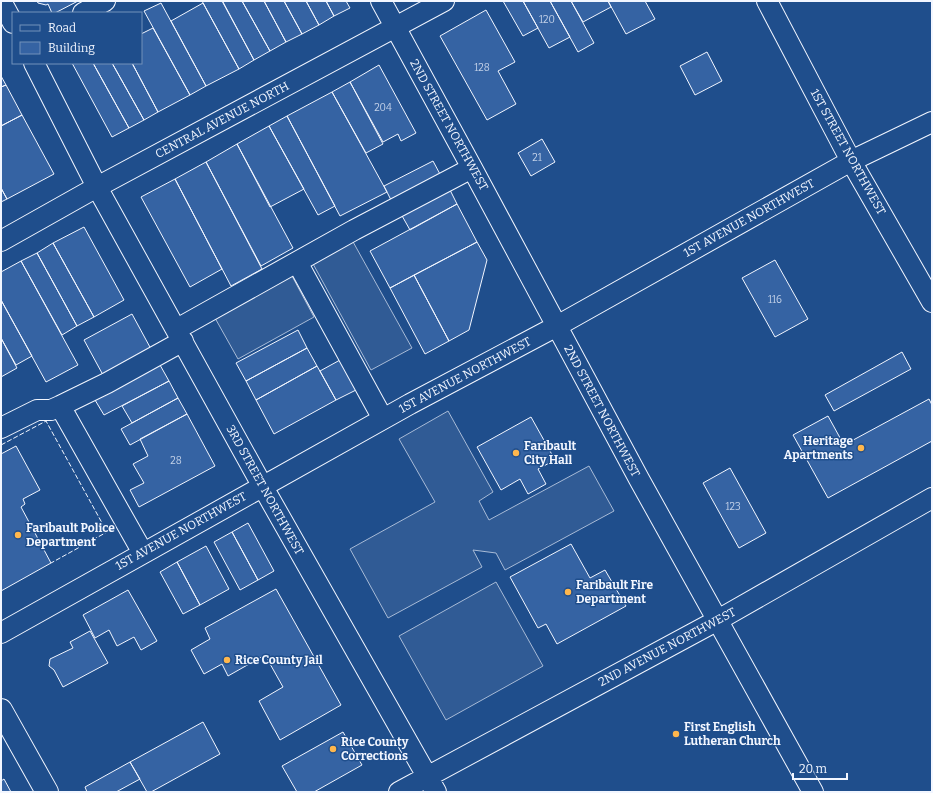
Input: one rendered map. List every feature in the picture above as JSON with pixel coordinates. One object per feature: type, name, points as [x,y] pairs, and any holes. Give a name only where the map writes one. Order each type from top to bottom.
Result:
[{"type":"main road","points":[[1,710],[47,792]]},
{"type":"street","points":[[1,1],[12,21]]},
{"type":"street","points":[[85,12],[105,1]]},
{"type":"street","name":"2ND STREET NORTHWEST","points":[[381,1],[639,480],[813,792]]},
{"type":"street","name":"CENTRAL AVENUE NORTH","points":[[1,241],[97,187],[444,1]]},
{"type":"street","name":"1ST STREET NORTHWEST","points":[[767,1],[851,161],[932,302]]},
{"type":"street","points":[[1,36],[12,30]]},
{"type":"street","name":"3RD STREET NORTHWEST","points":[[35,64],[97,187],[263,487],[432,784]]},
{"type":"street","name":"1ST AVENUE NORTHWEST","points":[[1,633],[142,552],[263,487],[383,419],[556,326],[851,161],[932,122]]},
{"type":"street","points":[[1,428],[37,410],[51,410],[107,383],[180,335],[297,262],[472,168]]},
{"type":"street","points":[[297,262],[383,419]]},
{"type":"street","points":[[60,406],[142,552]]},
{"type":"street","name":"2ND AVENUE NORTHWEST","points":[[399,792],[432,784],[932,498]]},
{"type":"shaded area","points":[[352,240],[412,348],[371,370],[312,262]]},
{"type":"shaded area","points":[[292,276],[314,317],[238,359],[215,318]]},
{"type":"shaded area","points":[[448,411],[493,492],[479,501],[489,520],[589,466],[614,511],[505,570],[496,553],[473,550],[482,567],[388,618],[350,549],[435,502],[399,439]]},
{"type":"shaded area","points":[[496,582],[543,666],[446,720],[399,636]]},
{"type":"building","points":[[37,1],[78,1],[57,12],[52,12],[48,4],[38,3]]},
{"type":"building","points":[[202,1],[222,1],[254,60],[239,69]]},
{"type":"building","points":[[242,1],[270,51],[254,60],[223,2]]},
{"type":"building","points":[[242,1],[264,1],[286,42],[270,51]]},
{"type":"building","points":[[264,1],[284,1],[302,34],[286,42]]},
{"type":"building","points":[[284,1],[306,1],[319,25],[302,34]]},
{"type":"building","points":[[306,1],[326,1],[334,16],[319,25]]},
{"type":"building","points":[[326,1],[346,1],[350,8],[334,16]]},
{"type":"building","points":[[503,1],[523,1],[538,28],[523,36]]},
{"type":"building","points":[[523,1],[550,1],[570,37],[549,48]]},
{"type":"building","points":[[550,1],[571,1],[594,43],[578,52]]},
{"type":"building","points":[[571,1],[608,1],[611,7],[583,22]]},
{"type":"building","points":[[608,1],[645,1],[655,19],[626,34]]},
{"type":"building","points":[[161,3],[206,86],[190,95],[144,11]]},
{"type":"building","points":[[203,3],[239,69],[206,86],[171,21]]},
{"type":"building","points":[[486,10],[515,62],[498,71],[516,104],[487,120],[440,36]]},
{"type":"building","points":[[153,28],[190,95],[158,112],[133,64],[142,64],[142,34]]},
{"type":"building","points":[[707,52],[722,81],[695,95],[680,66]]},
{"type":"building","points":[[73,64],[94,64],[129,128],[112,137]]},
{"type":"building","points":[[94,64],[113,64],[144,120],[129,128]]},
{"type":"building","points":[[113,64],[133,64],[158,112],[144,120]]},
{"type":"building","points":[[379,65],[416,133],[401,141],[398,134],[383,142],[350,82]]},
{"type":"building","points":[[1,76],[6,85],[1,87]]},
{"type":"building","points":[[350,82],[383,144],[366,153],[332,92]]},
{"type":"building","points":[[6,85],[22,115],[1,126],[1,87]]},
{"type":"building","points":[[332,92],[387,192],[340,216],[287,116]]},
{"type":"building","points":[[22,115],[54,174],[7,199],[1,188],[1,126]]},
{"type":"building","points":[[287,116],[335,206],[318,215],[269,126]]},
{"type":"building","points":[[269,126],[304,189],[270,207],[237,144]]},
{"type":"building","points":[[542,139],[555,162],[531,176],[518,153]]},
{"type":"building","points":[[237,144],[293,248],[261,266],[206,162]]},
{"type":"building","points":[[433,161],[441,176],[392,202],[384,186]]},
{"type":"building","points":[[206,162],[262,269],[231,286],[175,179]]},
{"type":"building","points":[[175,179],[222,269],[190,287],[141,197]]},
{"type":"building","points":[[1,188],[7,199],[1,202]]},
{"type":"building","points":[[449,188],[457,204],[410,230],[401,214]]},
{"type":"building","points":[[457,204],[477,242],[390,288],[370,251]]},
{"type":"building","points":[[84,227],[124,300],[94,317],[53,243]]},
{"type":"building","points":[[477,242],[487,260],[469,330],[449,341],[414,275]]},
{"type":"building","points":[[53,243],[94,317],[77,326],[37,253]]},
{"type":"building","points":[[37,253],[77,326],[62,335],[21,261]]},
{"type":"building","points":[[775,260],[808,319],[775,337],[742,278]]},
{"type":"building","points":[[21,261],[78,365],[46,382],[1,300],[1,272]]},
{"type":"building","points":[[414,275],[449,341],[425,354],[390,288]]},
{"type":"building","points":[[1,300],[32,356],[16,365],[1,338]]},
{"type":"building","points":[[132,314],[151,349],[103,375],[84,340]]},
{"type":"building","points":[[298,330],[307,348],[246,381],[236,363]]},
{"type":"building","points":[[1,338],[17,368],[1,377]]},
{"type":"building","points":[[307,348],[317,366],[256,400],[246,381]]},
{"type":"building","points":[[902,352],[911,369],[834,411],[825,395]]},
{"type":"building","points":[[340,360],[356,390],[336,400],[320,371]]},
{"type":"building","points":[[160,365],[169,381],[104,415],[95,400]]},
{"type":"building","points":[[317,366],[336,400],[274,434],[256,400]]},
{"type":"building","points":[[169,381],[178,398],[132,423],[122,406]]},
{"type":"building","points":[[178,398],[187,414],[130,445],[121,429]]},
{"type":"building","name":"Heritage Apartments","points":[[929,399],[932,405],[932,441],[828,498],[793,435],[828,416],[844,445]]},
{"type":"building","points":[[187,414],[215,466],[139,507],[130,490],[144,483],[133,464],[148,456],[140,439]]},
{"type":"building","name":"Faribault City Hall","points":[[531,417],[555,460],[538,469],[546,484],[528,494],[520,479],[501,490],[477,447]]},
{"type":"building","name":"Faribault Police Department","points":[[16,446],[40,490],[23,499],[25,504],[21,507],[51,563],[1,591],[1,454]]},
{"type":"building","points":[[730,468],[766,533],[739,548],[703,483]]},
{"type":"building","points":[[248,523],[274,571],[258,580],[232,532]]},
{"type":"building","points":[[232,532],[258,580],[240,590],[214,542]]},
{"type":"building","name":"Faribault Fire Department","points":[[571,544],[590,578],[605,570],[626,606],[557,644],[546,624],[538,628],[510,577]]},
{"type":"building","points":[[206,546],[229,589],[200,605],[177,562]]},
{"type":"building","points":[[177,562],[200,605],[183,614],[160,572]]},
{"type":"building","name":"Rice County Jail","points":[[276,589],[341,705],[280,740],[259,701],[283,687],[265,655],[228,676],[222,664],[204,674],[191,650],[210,639],[205,628]]},
{"type":"building","points":[[128,590],[157,641],[141,650],[134,637],[117,646],[109,630],[95,638],[83,615]]},
{"type":"building","points":[[90,631],[108,663],[63,687],[54,670],[49,666],[50,659],[73,648],[70,642]]},
{"type":"building","points":[[203,722],[220,754],[151,792],[147,792],[130,762]]},
{"type":"building","name":"Rice County Corrections","points":[[343,732],[362,765],[314,792],[297,792],[282,766]]},
{"type":"building","points":[[130,762],[140,779],[116,792],[87,792],[85,787]]},
{"type":"building","points":[[4,779],[11,792],[1,792],[1,781]]},
{"type":"fence","points":[[1,445],[46,421],[107,532],[51,563]]},
{"type":"place","name":"Heritage Apartments","points":[[861,448]]},
{"type":"place","name":"Faribault City Hall","points":[[516,453]]},
{"type":"place","name":"Faribault Police Department","points":[[18,535]]},
{"type":"place","name":"Faribault Fire Department","points":[[568,592]]},
{"type":"place","name":"Rice County Jail","points":[[227,660]]},
{"type":"place","name":"First English Lutheran Church","points":[[676,734]]},
{"type":"place","name":"Rice County Corrections","points":[[333,749]]}]
